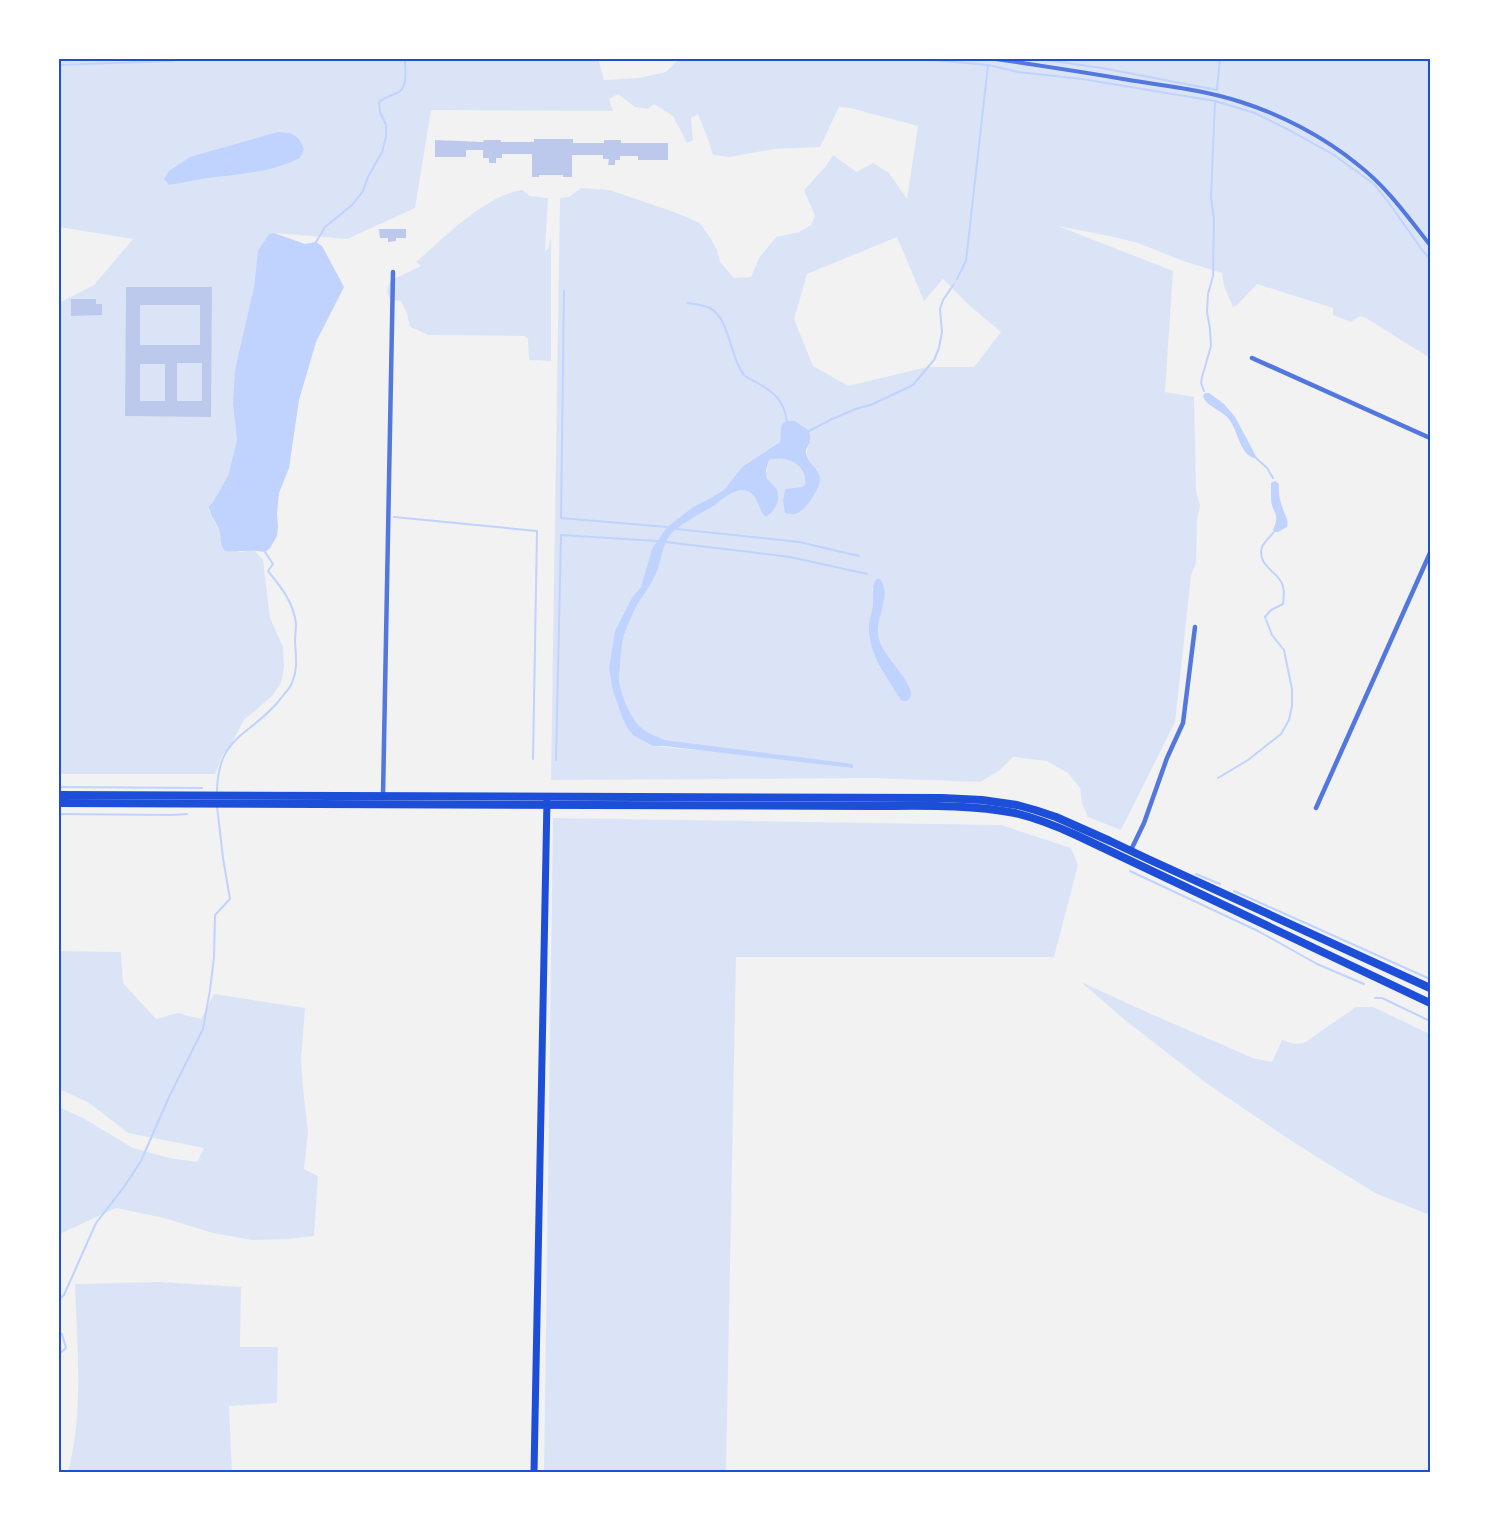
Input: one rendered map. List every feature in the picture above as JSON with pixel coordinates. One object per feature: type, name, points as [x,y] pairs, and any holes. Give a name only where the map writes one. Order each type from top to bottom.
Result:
[{"type":"main road","points":[[58,795],[202,800]]},
{"type":"main road","points":[[234,800],[383,796],[547,801],[942,798],[1017,805],[1056,817],[1131,850],[1431,988]]},
{"type":"main road","points":[[58,803],[202,800],[547,801],[982,808],[1035,819],[1076,835],[1431,1003]]},
{"type":"main road","points":[[534,1473],[547,801]]},
{"type":"street","points":[[989,58],[1204,93],[1230,98],[1263,110],[1318,138],[1358,164],[1389,193],[1431,245]]},
{"type":"street","points":[[383,796],[393,272]]},
{"type":"street","points":[[1252,357],[1431,438]]},
{"type":"street","points":[[1316,808],[1431,553]]},
{"type":"street","points":[[1131,850],[1183,723],[1195,627]]},
{"type":"shaded area","points":[[598,58],[604,80],[639,78],[666,72],[677,61],[702,58],[1430,59],[1430,358],[1366,318],[1360,316],[1351,322],[1333,315],[1333,308],[1257,284],[1233,307],[1224,286],[1222,273],[1183,261],[1138,243],[1058,226],[1173,271],[1165,392],[1194,397],[1196,491],[1200,505],[1197,520],[1196,563],[1191,576],[1175,722],[1121,830],[1088,817],[1082,803],[1080,788],[1068,773],[1047,761],[1013,757],[1000,770],[980,782],[874,778],[551,780],[560,198],[569,197],[581,188],[610,190],[674,212],[700,223],[717,250],[720,262],[734,278],[751,277],[759,258],[776,237],[799,232],[811,225],[815,216],[804,190],[833,155],[857,172],[873,163],[889,173],[907,199],[918,126],[839,107],[820,147],[774,149],[730,157],[713,155],[698,114],[691,118],[693,140],[687,143],[673,116],[654,104],[648,109],[635,107],[618,94],[609,99],[613,111],[431,110],[415,208],[347,239],[269,234],[258,250],[254,287],[233,405],[237,440],[228,476],[209,506],[209,512],[220,531],[220,544],[240,552],[254,550],[263,560],[270,618],[283,647],[284,667],[281,683],[272,696],[244,720],[222,756],[215,774],[59,774],[59,303],[94,285],[133,239],[59,227],[59,59]],"holes":[[[897,237],[924,301],[943,279],[1001,332],[974,367],[927,367],[848,386],[813,366],[794,319],[807,274]],[[781,427],[811,440],[807,454],[819,474],[815,495],[800,512],[783,500],[785,489],[805,485],[803,472],[789,460],[769,460],[767,475],[770,483],[765,517],[751,493],[740,490],[673,532],[664,546],[656,574],[635,608],[624,635],[620,686],[634,720],[648,732],[665,740],[853,765],[653,746],[622,717],[609,667],[626,611],[633,596],[641,587],[667,527],[693,507],[724,490],[742,467],[780,442]],[[872,587],[884,601],[877,626],[879,641],[889,660],[908,684],[900,699],[872,649],[869,626],[873,599]]]},
{"type":"shaded area","points":[[522,190],[530,196],[548,198],[545,251],[548,249],[551,237],[551,361],[529,360],[528,339],[524,336],[429,335],[410,327],[401,301],[390,299],[387,291],[390,281],[421,266],[416,262],[479,209],[493,200]]},
{"type":"shaded area","points":[[553,818],[1001,825],[1071,848],[1078,865],[1054,957],[736,957],[726,1472],[544,1472]]},
{"type":"shaded area","points":[[59,951],[121,952],[123,983],[156,1019],[178,1013],[201,1019],[214,994],[305,1008],[301,1060],[308,1132],[304,1169],[318,1176],[314,1236],[252,1240],[213,1233],[164,1218],[116,1208],[59,1236],[59,1107],[83,1118],[133,1148],[170,1158],[197,1162],[204,1148],[128,1133],[88,1102],[59,1089]]},
{"type":"shaded area","points":[[1081,982],[1253,1058],[1272,1062],[1282,1040],[1294,1044],[1304,1043],[1356,1007],[1373,1007],[1430,1034],[1430,1215],[1375,1193],[1293,1142],[1209,1085],[1126,1021]]},
{"type":"shaded area","points":[[161,1282],[241,1287],[240,1347],[278,1347],[277,1403],[229,1406],[232,1472],[68,1472],[78,1402],[75,1284]]},
{"type":"water","points":[[278,132],[291,134],[300,140],[304,149],[300,158],[277,167],[254,172],[169,185],[164,179],[169,171],[190,157]]},
{"type":"water","points":[[274,233],[305,244],[316,242],[322,246],[344,287],[316,342],[299,400],[289,468],[279,493],[277,536],[265,552],[225,551],[209,506],[228,476],[237,440],[233,405],[235,370],[254,287],[258,250],[269,234]]},
{"type":"water","points":[[1209,393],[1224,404],[1235,417],[1256,456],[1254,458],[1245,452],[1228,418],[1205,399],[1203,396]]},
{"type":"water","points":[[787,421],[795,421],[809,431],[810,439],[806,453],[820,478],[813,497],[798,513],[785,513],[783,500],[785,489],[805,485],[805,478],[799,467],[789,460],[769,460],[766,470],[767,478],[777,490],[778,498],[774,510],[768,515],[765,517],[751,493],[739,490],[673,532],[664,546],[656,574],[635,608],[624,635],[620,686],[634,720],[648,732],[665,740],[853,764],[853,768],[653,746],[633,735],[627,727],[612,688],[609,667],[615,631],[633,596],[641,587],[652,549],[667,527],[693,507],[724,490],[742,467],[780,442],[781,427]]},
{"type":"water","points":[[1275,481],[1279,484],[1280,500],[1288,522],[1287,527],[1278,532],[1273,530],[1276,516],[1271,499],[1271,483]]},
{"type":"water","points":[[877,579],[880,579],[884,586],[885,594],[878,634],[883,648],[910,688],[911,696],[907,701],[900,699],[872,649],[869,626],[873,605],[873,587]]},
{"type":"building","points":[[534,139],[573,139],[573,143],[604,143],[604,140],[621,140],[621,143],[668,143],[668,160],[638,160],[638,156],[620,156],[620,160],[615,160],[615,165],[608,165],[609,159],[603,159],[603,155],[572,155],[572,177],[539,175],[539,177],[532,177],[532,154],[502,154],[502,158],[496,158],[496,163],[489,163],[489,158],[483,158],[483,150],[466,150],[466,157],[435,157],[435,140],[534,142]]},
{"type":"building","points":[[379,229],[406,229],[406,238],[396,238],[396,241],[388,242],[388,238],[380,238]]},
{"type":"building","points":[[126,287],[212,287],[211,417],[125,416]],"holes":[[[140,305],[200,305],[200,345],[140,345]],[[177,363],[202,363],[202,401],[177,401]],[[140,364],[165,364],[165,401],[140,401]]]},
{"type":"building","points":[[71,299],[96,299],[96,304],[102,304],[102,315],[71,316]]},
{"type":"waterway","points":[[316,242],[325,227],[352,205],[363,191],[382,152],[386,125],[380,112],[379,102],[403,88],[406,76],[405,58]]},
{"type":"waterway","points":[[911,58],[988,65],[1018,72],[1082,79],[1215,101],[1255,113],[1334,155],[1374,184],[1430,259]]},
{"type":"waterway","points":[[1033,58],[1102,68],[1217,90],[1220,58]]},
{"type":"waterway","points":[[58,65],[172,61]]},
{"type":"waterway","points":[[957,279],[966,261],[988,65]]},
{"type":"waterway","points":[[1204,391],[1201,383],[1211,346],[1207,312],[1208,294],[1213,276],[1214,218],[1211,198],[1215,101]]},
{"type":"waterway","points":[[809,431],[913,385],[934,360],[939,348],[942,332],[940,309],[954,284]]},
{"type":"waterway","points":[[564,291],[561,518],[667,527]]},
{"type":"waterway","points":[[687,303],[707,307],[717,313],[726,330],[739,368],[744,375],[777,397],[787,421]]},
{"type":"waterway","points":[[1255,457],[1267,468],[1273,478]]},
{"type":"waterway","points":[[394,517],[537,531],[533,759]]},
{"type":"waterway","points":[[677,529],[799,542],[859,556]]},
{"type":"waterway","points":[[1218,778],[1248,760],[1281,734],[1289,720],[1292,689],[1284,650],[1272,635],[1265,617],[1271,610],[1283,604],[1282,583],[1266,566],[1261,553],[1263,545],[1274,532]]},
{"type":"waterway","points":[[556,760],[561,535],[657,541]]},
{"type":"waterway","points":[[666,542],[790,557],[867,574]]},
{"type":"waterway","points":[[217,794],[218,775],[228,749],[278,702],[291,686],[295,673],[295,616],[286,596],[268,571],[273,564],[265,552]]},
{"type":"waterway","points":[[58,787],[202,788]]},
{"type":"waterway","points":[[58,1300],[64,1295],[96,1223],[141,1161],[169,1097],[203,1029],[214,957],[215,915],[230,899],[217,806]]},
{"type":"waterway","points":[[58,814],[187,814]]},
{"type":"waterway","points":[[1130,871],[1258,931],[1317,964],[1364,984]]},
{"type":"waterway","points":[[1196,874],[1220,884]]},
{"type":"waterway","points":[[1234,891],[1430,979]]},
{"type":"waterway","points":[[1375,998],[1382,998],[1430,1021]]},
{"type":"waterway","points":[[58,1333],[62,1334],[66,1348],[58,1355]]}]
